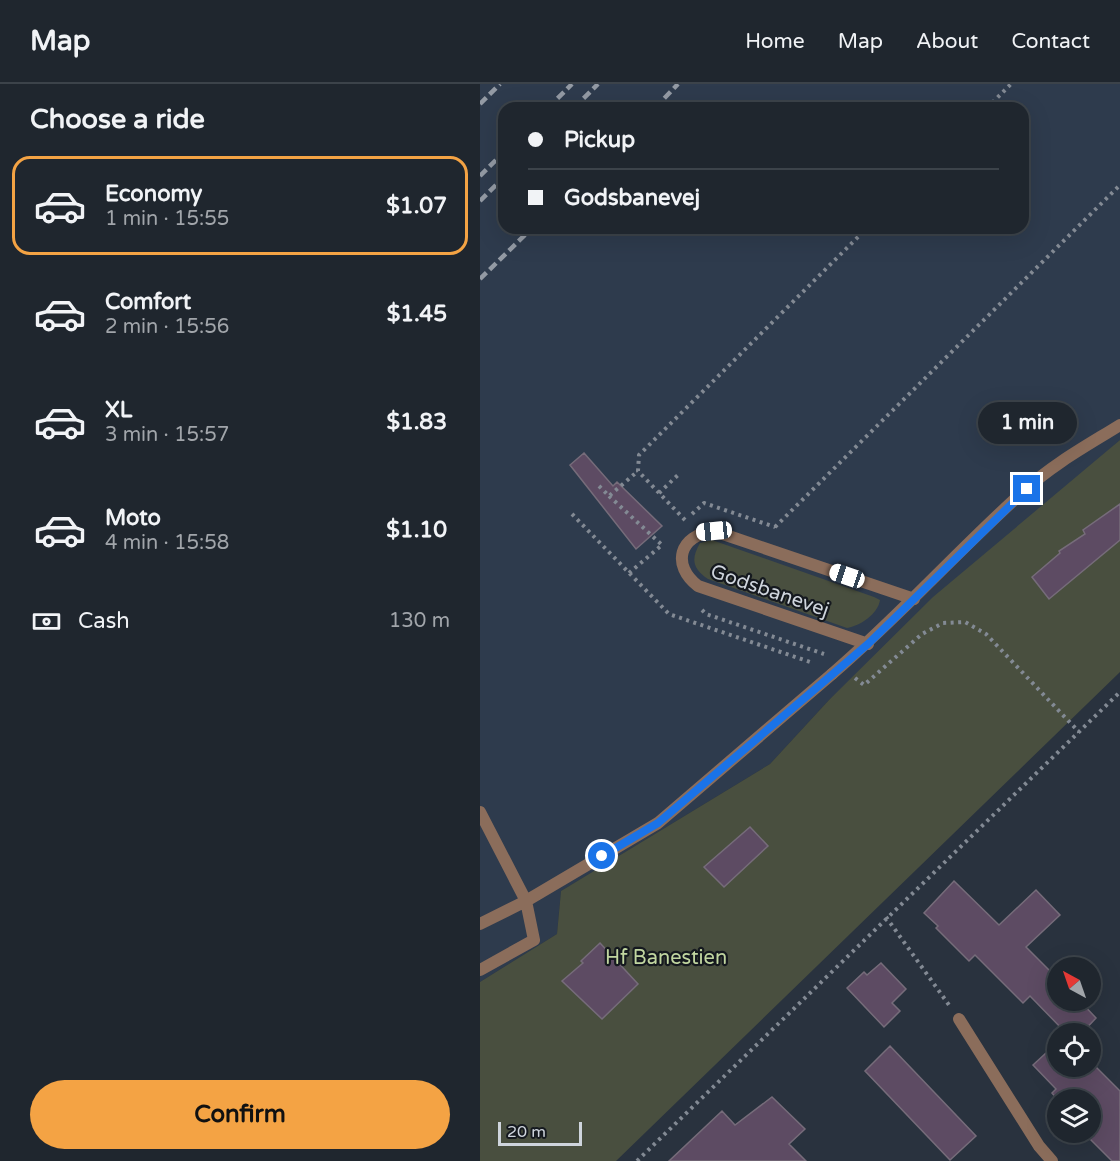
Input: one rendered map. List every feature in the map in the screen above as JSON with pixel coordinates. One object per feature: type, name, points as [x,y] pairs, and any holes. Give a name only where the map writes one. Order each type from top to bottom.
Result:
[{"type":"street","points":[[480,924],[526,901],[658,823],[868,644],[1027,489],[1071,455],[1120,425]]},
{"type":"street","name":"Godsbanevej","points":[[868,644],[698,586],[687,578],[682,566],[683,552],[689,540],[700,532],[714,531],[914,599]]},
{"type":"street","points":[[480,812],[526,901],[534,940],[480,970]]},
{"type":"street","points":[[959,1019],[1039,1146],[1052,1161]]},
{"type":"path","points":[[993,102],[1011,84]]},
{"type":"path","points":[[757,546],[1120,185]]},
{"type":"path","points":[[609,496],[638,471],[639,455],[861,234]]},
{"type":"path","points":[[638,471],[686,521]]},
{"type":"path","points":[[659,493],[679,474]]},
{"type":"path","points":[[599,486],[662,546],[629,573]]},
{"type":"path","points":[[572,514],[669,614],[822,666],[848,687],[857,679],[864,685],[922,634],[943,622],[965,622],[986,634],[1079,732]]},
{"type":"path","points":[[637,1161],[1120,692]]},
{"type":"path","points":[[886,917],[959,1019]]},
{"type":"shaded area","points":[[480,84],[1120,84],[1120,440],[829,700],[770,764],[561,891],[557,934],[480,982]]},
{"type":"green space","name":"Hf Banestien","points":[[1120,440],[1120,672],[616,1161],[480,1161],[480,982],[557,934],[561,891],[770,764],[829,700],[933,597]]},
{"type":"green space","points":[[712,540],[874,597],[880,600],[879,605],[868,618],[847,628],[708,579],[696,567],[694,559],[700,543]]},
{"type":"building","points":[[584,453],[613,486],[617,482],[662,526],[636,549],[570,465]]},
{"type":"building","points":[[1120,504],[1120,540],[1049,599],[1032,577],[1060,553],[1059,551],[1085,534],[1083,530]]},
{"type":"building","points":[[750,827],[768,846],[724,887],[704,867]]},
{"type":"building","points":[[954,881],[999,925],[1036,890],[1060,915],[1026,947],[1047,968],[1047,1011],[1089,1011],[1096,1018],[1091,1023],[1056,1023],[1030,996],[1023,1003],[975,955],[969,961],[924,913]]},
{"type":"building","points":[[600,943],[638,984],[602,1019],[562,981],[583,963],[581,961]]},
{"type":"building","points":[[881,963],[906,989],[892,1003],[900,1011],[884,1027],[847,988],[864,972],[867,975]]},
{"type":"building","points":[[890,1046],[976,1136],[950,1160],[865,1071]]},
{"type":"building","points":[[1047,1052],[1047,1077],[1101,1077],[1101,1072],[1120,1091],[1120,1161],[1112,1161],[1094,1143],[1101,1143],[1101,1089],[1056,1089],[1033,1065]]},
{"type":"building","points":[[772,1097],[805,1129],[789,1144],[806,1161],[669,1161],[722,1111],[735,1125]]},
{"type":"railway","points":[[480,104],[500,84]]},
{"type":"railway","points":[[554,102],[572,84]]},
{"type":"railway","points":[[580,102],[598,84]]},
{"type":"railway","points":[[661,102],[678,84]]},
{"type":"railway","points":[[480,176],[498,158]]},
{"type":"railway","points":[[480,201],[498,183]]},
{"type":"railway","points":[[480,279],[526,234]]},
{"type":"route","points":[[602,856],[658,823],[868,644],[1027,489]]}]
